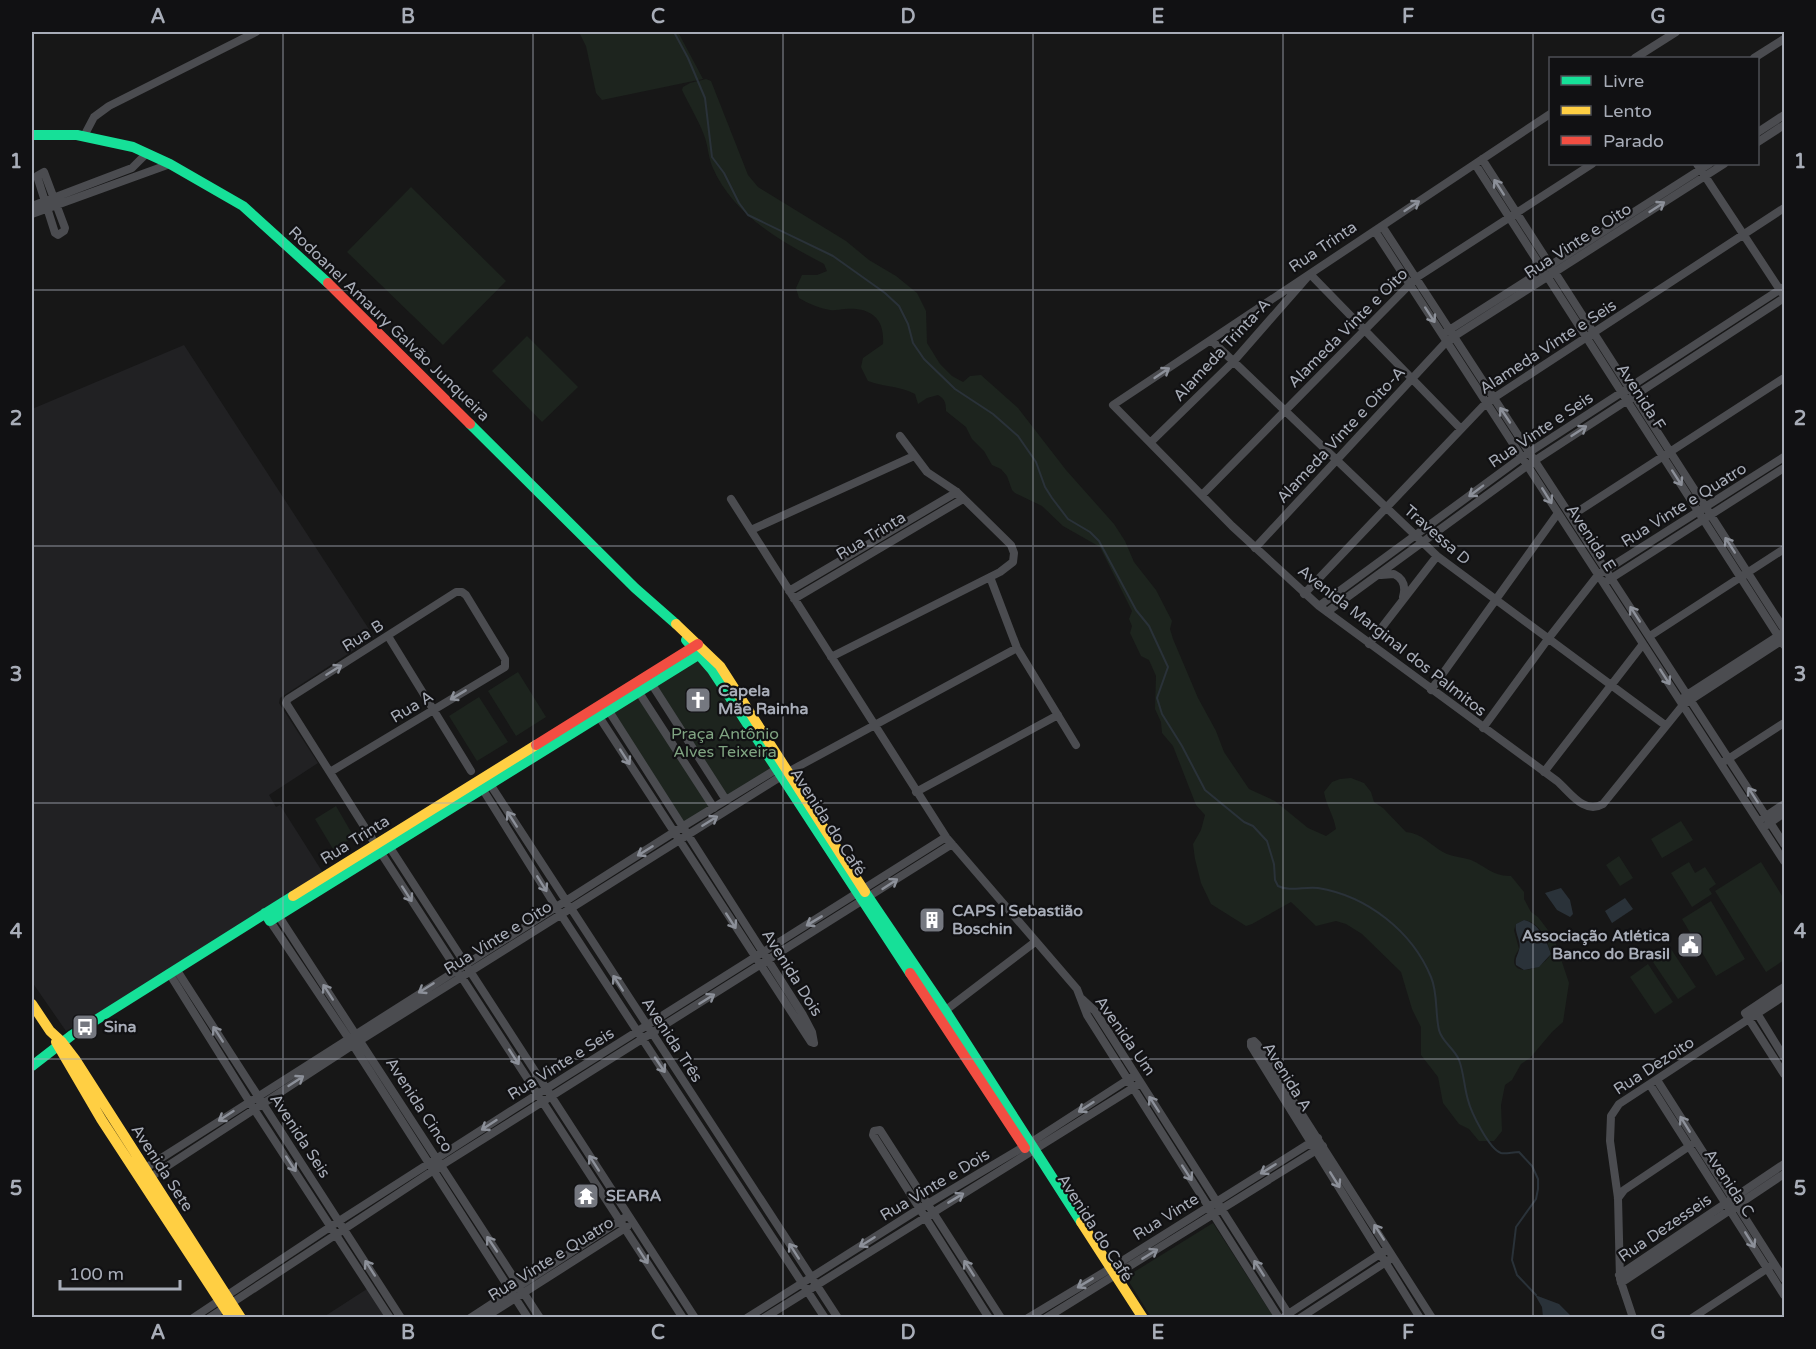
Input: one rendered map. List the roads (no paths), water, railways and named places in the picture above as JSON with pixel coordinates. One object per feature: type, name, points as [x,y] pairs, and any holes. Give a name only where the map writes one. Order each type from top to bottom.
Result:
[{"type":"main road","name":"Rodoanel Amaury Galvão Junqueira","points":[[32,135],[84,136],[133,147],[170,164],[234,200],[271,230],[450,403],[618,572],[675,625]]},
{"type":"main road","name":"Avenida do Café","points":[[675,625],[699,649],[782,771],[1111,1274],[1143,1317]]},
{"type":"main road","name":"Rua Trinta","points":[[601,709],[638,691],[699,649]]},
{"type":"main road","name":"Rua Trinta","points":[[32,1066],[58,1042],[173,971],[272,915],[699,649]]},
{"type":"main road","name":"Avenida Sete","points":[[32,1004],[58,1042],[75,1059],[143,1175],[227,1305],[241,1317]]},
{"type":"main road","name":"Avenida do Café","points":[[1111,1274],[1135,1317]]},
{"type":"street","points":[[84,136],[94,117],[109,106],[256,32]]},
{"type":"street","points":[[1637,57],[1676,32]]},
{"type":"street","points":[[1756,57],[1785,39]]},
{"type":"street","name":"Rua Trinta","points":[[1113,405],[1549,115]]},
{"type":"street","points":[[1759,131],[1785,115]]},
{"type":"street","points":[[1759,141],[1785,125]]},
{"type":"street","points":[[32,214],[46,205],[132,168],[147,153]]},
{"type":"street","name":"Avenida F","points":[[1478,162],[1703,510],[1741,578],[1783,637]]},
{"type":"street","points":[[55,201],[170,164]]},
{"type":"street","name":"Alameda Vinte e Oito","points":[[1202,495],[1416,278],[1590,165]]},
{"type":"street","name":"Rua Vinte e Oito","points":[[1448,335],[1549,271],[1701,169],[1719,165]]},
{"type":"street","points":[[1701,169],[1783,293]]},
{"type":"street","points":[[44,172],[47,176],[55,201],[65,228],[58,235],[37,176],[41,173],[44,172]]},
{"type":"street","points":[[32,206],[46,205]]},
{"type":"street","name":"Alameda Vinte e Seis","points":[[1305,594],[1486,403],[1785,208]]},
{"type":"street","name":"Avenida E","points":[[1378,228],[1416,278],[1486,403],[1526,454]]},
{"type":"street","name":"Avenida E","points":[[1378,228],[1410,284],[1494,398],[1558,513],[1721,763],[1785,844]]},
{"type":"street","points":[[1310,274],[1461,429]]},
{"type":"street","name":"Alameda Trinta-A","points":[[1151,442],[1233,362],[1310,274]]},
{"type":"street","name":"Rua Vinte e Seis","points":[[1327,612],[1628,394],[1783,293]]},
{"type":"street","name":"Alameda Vinte e Oito-A","points":[[1255,548],[1412,378],[1448,335]]},
{"type":"street","name":"Travessa D","points":[[1211,340],[1437,556],[1665,725]]},
{"type":"street","points":[[1571,516],[1785,378]]},
{"type":"street","name":"Rua Vinte e Seis","points":[[1319,606],[1526,454],[1628,394]]},
{"type":"street","name":"Avenida Marginal dos Palmitos","points":[[1113,405],[1255,548],[1319,606],[1544,772],[1584,806],[1590,808],[1604,802],[1665,725]]},
{"type":"street","points":[[831,657],[990,577],[1011,564],[1014,556],[1009,543],[957,492],[930,474],[900,436]]},
{"type":"street","points":[[751,530],[914,456]]},
{"type":"street","name":"Rua Vinte e Quatro","points":[[1483,728],[1598,575],[1785,457]]},
{"type":"street","name":"Avenida E","points":[[1531,463],[1571,516],[1729,758],[1785,861]]},
{"type":"street","name":"Rua Vinte e Quatro","points":[[1604,583],[1785,468]]},
{"type":"street","name":"Rua Trinta","points":[[789,591],[957,492]]},
{"type":"street","name":"Avenida Um","points":[[731,499],[946,837],[1059,968],[1081,998],[1084,1011],[1095,1020],[1136,1075],[1222,1210],[1285,1316]]},
{"type":"street","name":"Rua Trinta","points":[[794,599],[963,499]]},
{"type":"street","points":[[1431,690],[1558,513]]},
{"type":"street","name":"Avenida F","points":[[1708,518],[1748,573],[1783,637]]},
{"type":"street","points":[[1650,636],[1785,549]]},
{"type":"street","points":[[1369,644],[1437,556]]},
{"type":"street","points":[[1367,583],[1383,574],[1396,574],[1404,585],[1404,594],[1400,603]]},
{"type":"street","points":[[990,577],[1017,648],[1076,745]]},
{"type":"street","name":"Rua B","points":[[330,772],[286,703],[288,699],[456,592],[466,595],[506,663]]},
{"type":"street","points":[[388,636],[471,771]]},
{"type":"street","points":[[1665,725],[1681,702],[1783,637]]},
{"type":"street","points":[[1544,772],[1643,644]]},
{"type":"street","name":"Rua Vinte e Oito","points":[[568,905],[682,826],[726,800],[874,725],[1017,648]]},
{"type":"street","name":"Rua A","points":[[330,772],[505,667],[506,663]]},
{"type":"street","points":[[651,683],[726,800]]},
{"type":"street","points":[[638,691],[714,808]]},
{"type":"street","name":"Avenida Dois","points":[[601,709],[682,826],[763,952],[803,1015],[812,1032],[814,1043],[811,1042],[678,840],[601,709]]},
{"type":"street","points":[[916,792],[1058,715]]},
{"type":"street","points":[[1721,763],[1785,723]]},
{"type":"street","name":"Rua Vinte e Oito","points":[[143,1175],[249,1101],[354,1039],[559,910],[687,835],[782,771]]},
{"type":"street","points":[[330,772],[467,968],[542,1092],[543,1102],[624,1218],[633,1223],[695,1317]]},
{"type":"street","name":"Avenida Três","points":[[484,783],[568,905],[838,1317]]},
{"type":"street","name":"Avenida Três","points":[[484,783],[559,910],[642,1040],[733,1174],[825,1317]]},
{"type":"street","points":[[1765,821],[1785,804]]},
{"type":"street","points":[[1765,821],[1785,813]]},
{"type":"street","name":"Rua Vinte e Seis","points":[[435,1165],[543,1102],[768,960],[864,896],[946,837]]},
{"type":"street","name":"Rua Vinte e Seis","points":[[209,1317],[333,1230],[435,1165],[542,1092],[763,952],[952,844]]},
{"type":"street","points":[[382,846],[459,973],[542,1092],[551,1097],[624,1218],[625,1228],[683,1317]]},
{"type":"street","name":"Avenida Cinco","points":[[272,915],[435,1165],[528,1317]]},
{"type":"street","points":[[942,1013],[1035,942]]},
{"type":"street","name":"Avenida Seis","points":[[173,971],[401,1317]]},
{"type":"street","name":"Avenida Seis","points":[[173,971],[254,1109],[390,1317]]},
{"type":"street","name":"Rua Dezoito","points":[[1755,1011],[1785,987]]},
{"type":"street","name":"Rua Dezoito","points":[[1618,1198],[1610,1141],[1611,1116],[1619,1104],[1650,1085],[1747,1016],[1785,996]]},
{"type":"street","points":[[1755,1011],[1785,1057]]},
{"type":"street","points":[[1747,1016],[1785,1074]]},
{"type":"street","name":"Avenida Um","points":[[1095,1020],[1128,1080],[1214,1215],[1285,1316]]},
{"type":"street","name":"Rua Vinte e Oito","points":[[143,1175],[262,1104],[354,1039]]},
{"type":"street","name":"Avenida A","points":[[1315,1140],[1251,1046],[1251,1042],[1254,1041],[1257,1044],[1320,1148],[1381,1254],[1420,1317]]},
{"type":"street","name":"Rua Vinte e Dois","points":[[764,1317],[933,1212],[1136,1075]]},
{"type":"street","name":"Avenida C","points":[[1657,1080],[1693,1144]]},
{"type":"street","name":"Rua Vinte e Dois","points":[[747,1317],[919,1209],[1029,1149],[1141,1083]]},
{"type":"street","name":"Avenida C","points":[[1650,1085],[1693,1144],[1732,1204],[1771,1266],[1785,1295]]},
{"type":"street","points":[[989,1317],[873,1135],[874,1131],[880,1130],[1001,1317]]},
{"type":"street","name":"Rua Vinte","points":[[1047,1317],[1209,1206],[1315,1140]]},
{"type":"street","points":[[1633,1317],[1620,1279],[1618,1198],[1624,1190],[1693,1144]]},
{"type":"street","name":"Rua Vinte","points":[[1028,1317],[1111,1274],[1214,1215],[1320,1148]]},
{"type":"street","name":"Avenida A","points":[[1320,1148],[1389,1248],[1432,1317]]},
{"type":"street","name":"Rua Dezesseis","points":[[1620,1279],[1732,1204],[1785,1164]]},
{"type":"street","name":"Avenida Cinco","points":[[435,1165],[540,1317]]},
{"type":"street","name":"Rua Dezesseis","points":[[1732,1204],[1785,1174]]},
{"type":"street","name":"Rua Vinte e Quatro","points":[[484,1317],[513,1294],[519,1285],[624,1218]]},
{"type":"street","name":"Rua Vinte e Quatro","points":[[470,1317],[513,1294],[524,1293],[633,1223]]},
{"type":"street","points":[[1285,1316],[1389,1248]]},
{"type":"street","points":[[1300,1317],[1394,1256]]},
{"type":"street","points":[[1692,1317],[1771,1266]]},
{"type":"street","name":"Avenida C","points":[[1771,1266],[1785,1279]]},
{"type":"street","name":"Rua Vinte e Seis","points":[[194,1317],[227,1305]]},
{"type":"waterway","points":[[674,32],[705,98],[712,157],[748,215],[833,256],[885,293],[899,306],[908,324],[913,343],[924,359],[955,389],[993,414],[1018,436],[1036,462],[1045,487],[1068,519],[1090,532],[1099,541],[1136,610],[1149,626],[1168,667],[1157,698],[1162,714],[1205,790],[1244,822],[1253,826],[1267,841],[1278,886],[1287,889],[1318,888],[1354,899],[1386,918],[1400,931],[1423,960],[1435,990],[1439,1030],[1459,1060],[1468,1100],[1481,1130],[1491,1145],[1501,1153],[1519,1152],[1532,1166],[1538,1179],[1536,1199],[1516,1227],[1512,1260],[1517,1275],[1536,1295]]},
{"type":"place","name":"Capela Mãe Rainha","points":[[698,700]]},
{"type":"place","name":"CAPS I Sebastião Boschin","points":[[932,920]]},
{"type":"place","name":"Associação Atlética Banco do Brasil","points":[[1690,945]]},
{"type":"place","name":"Sina","points":[[85,1027]]},
{"type":"place","name":"SEARA","points":[[586,1196]]},
{"type":"park label","name":"Praça Antônio Alves Teixeira","points":[[725,743]]}]
